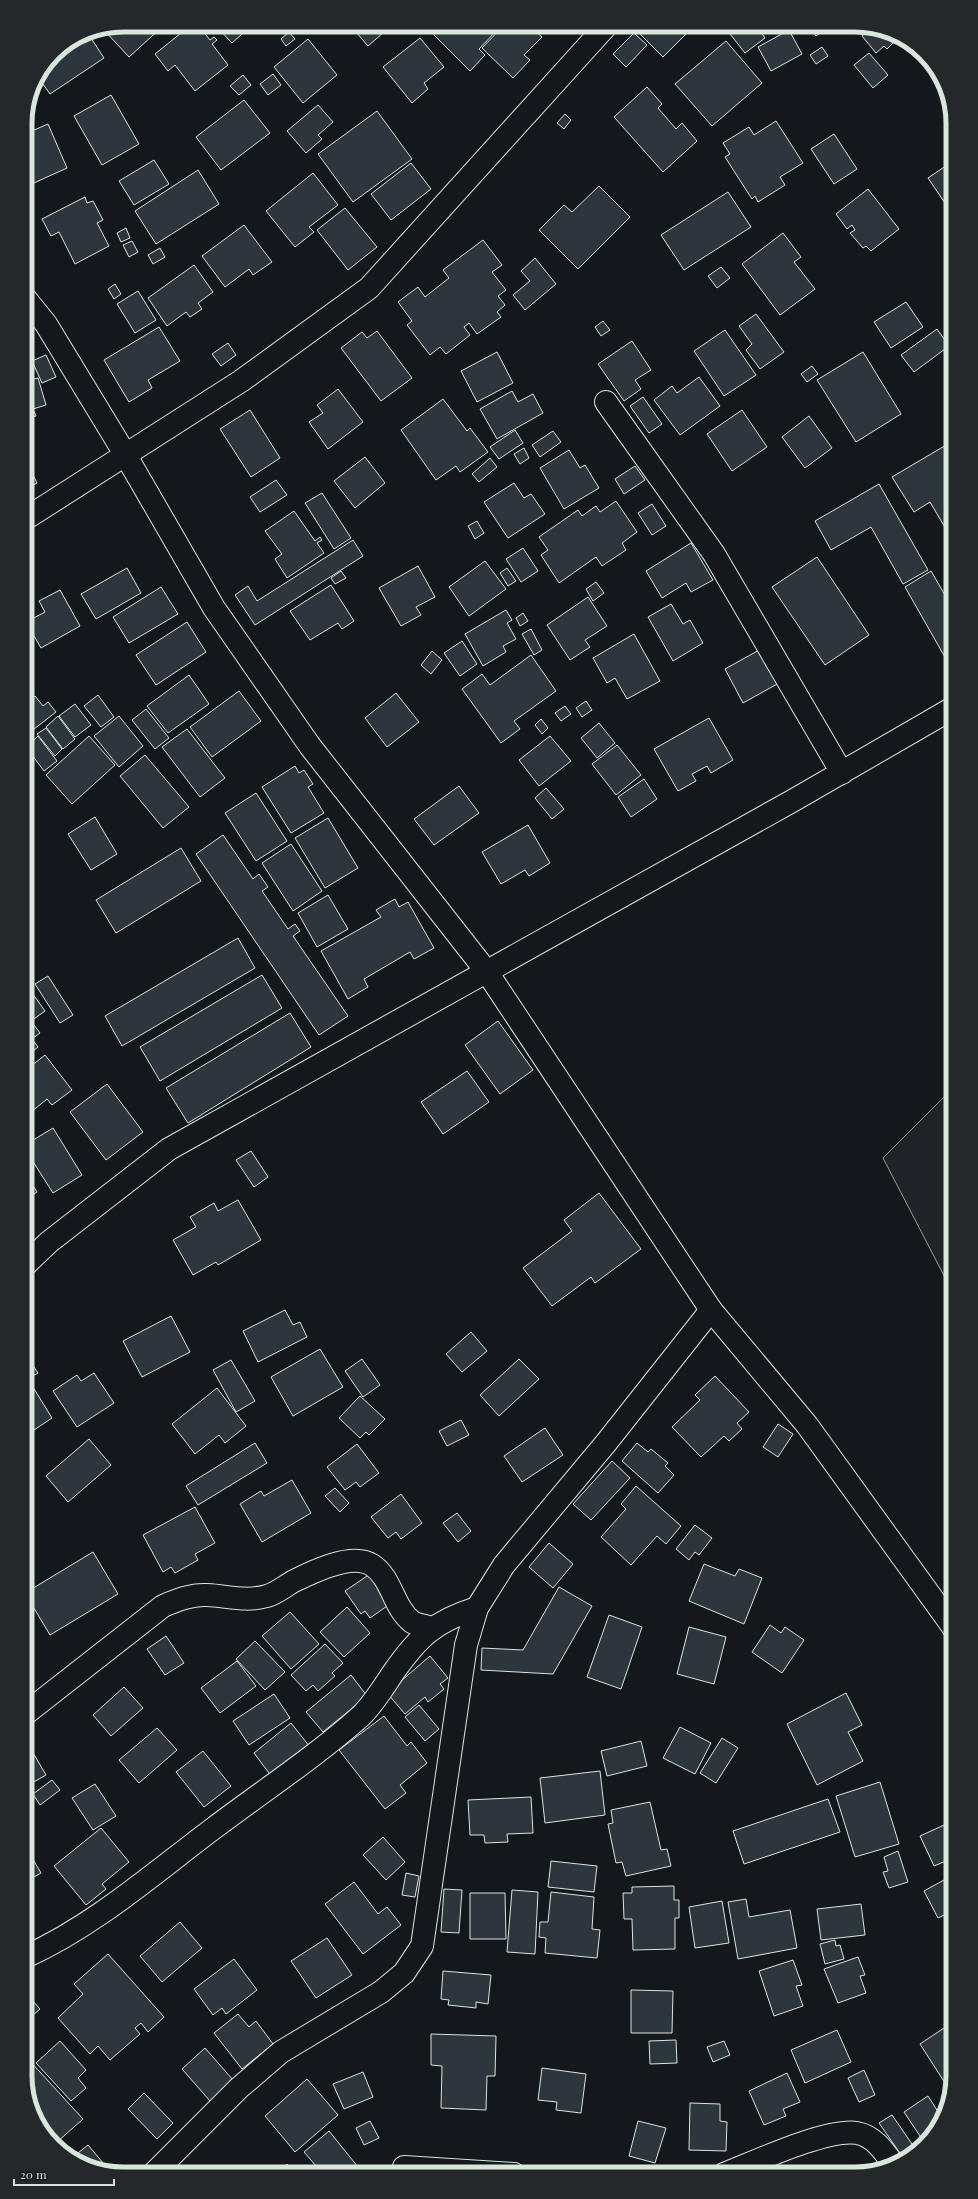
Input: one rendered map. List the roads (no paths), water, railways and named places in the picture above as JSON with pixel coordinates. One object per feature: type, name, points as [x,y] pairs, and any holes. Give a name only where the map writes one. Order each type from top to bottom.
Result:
[{"type":"street","points":[[32,514],[242,381],[369,288],[601,32]]},
{"type":"street","points":[[32,307],[46,324],[126,454],[214,608],[310,746],[487,972],[710,1310],[807,1425],[946,1618]]},
{"type":"street","points":[[606,402],[714,554],[842,773]]},
{"type":"street","points":[[32,1258],[49,1242],[169,1150],[842,773],[946,712]]},
{"type":"street","points":[[160,2167],[244,2083],[281,2052],[381,1992],[404,1974],[422,1946],[466,1645],[477,1608],[504,1565],[606,1443],[710,1310]]},
{"type":"street","points":[[32,1709],[163,1606],[184,1598],[206,1595],[252,1600],[269,1596],[293,1582],[337,1563],[354,1561],[371,1564],[382,1574],[400,1608],[412,1622],[432,1628]]},
{"type":"street","points":[[32,1954],[105,1910],[324,1746],[361,1715],[378,1696],[410,1650],[432,1628],[455,1615],[477,1608]]},
{"type":"street","points":[[742,2167],[832,2133],[858,2133],[879,2144],[890,2160]]},
{"type":"street","points":[[404,2166],[418,2167]]}]
